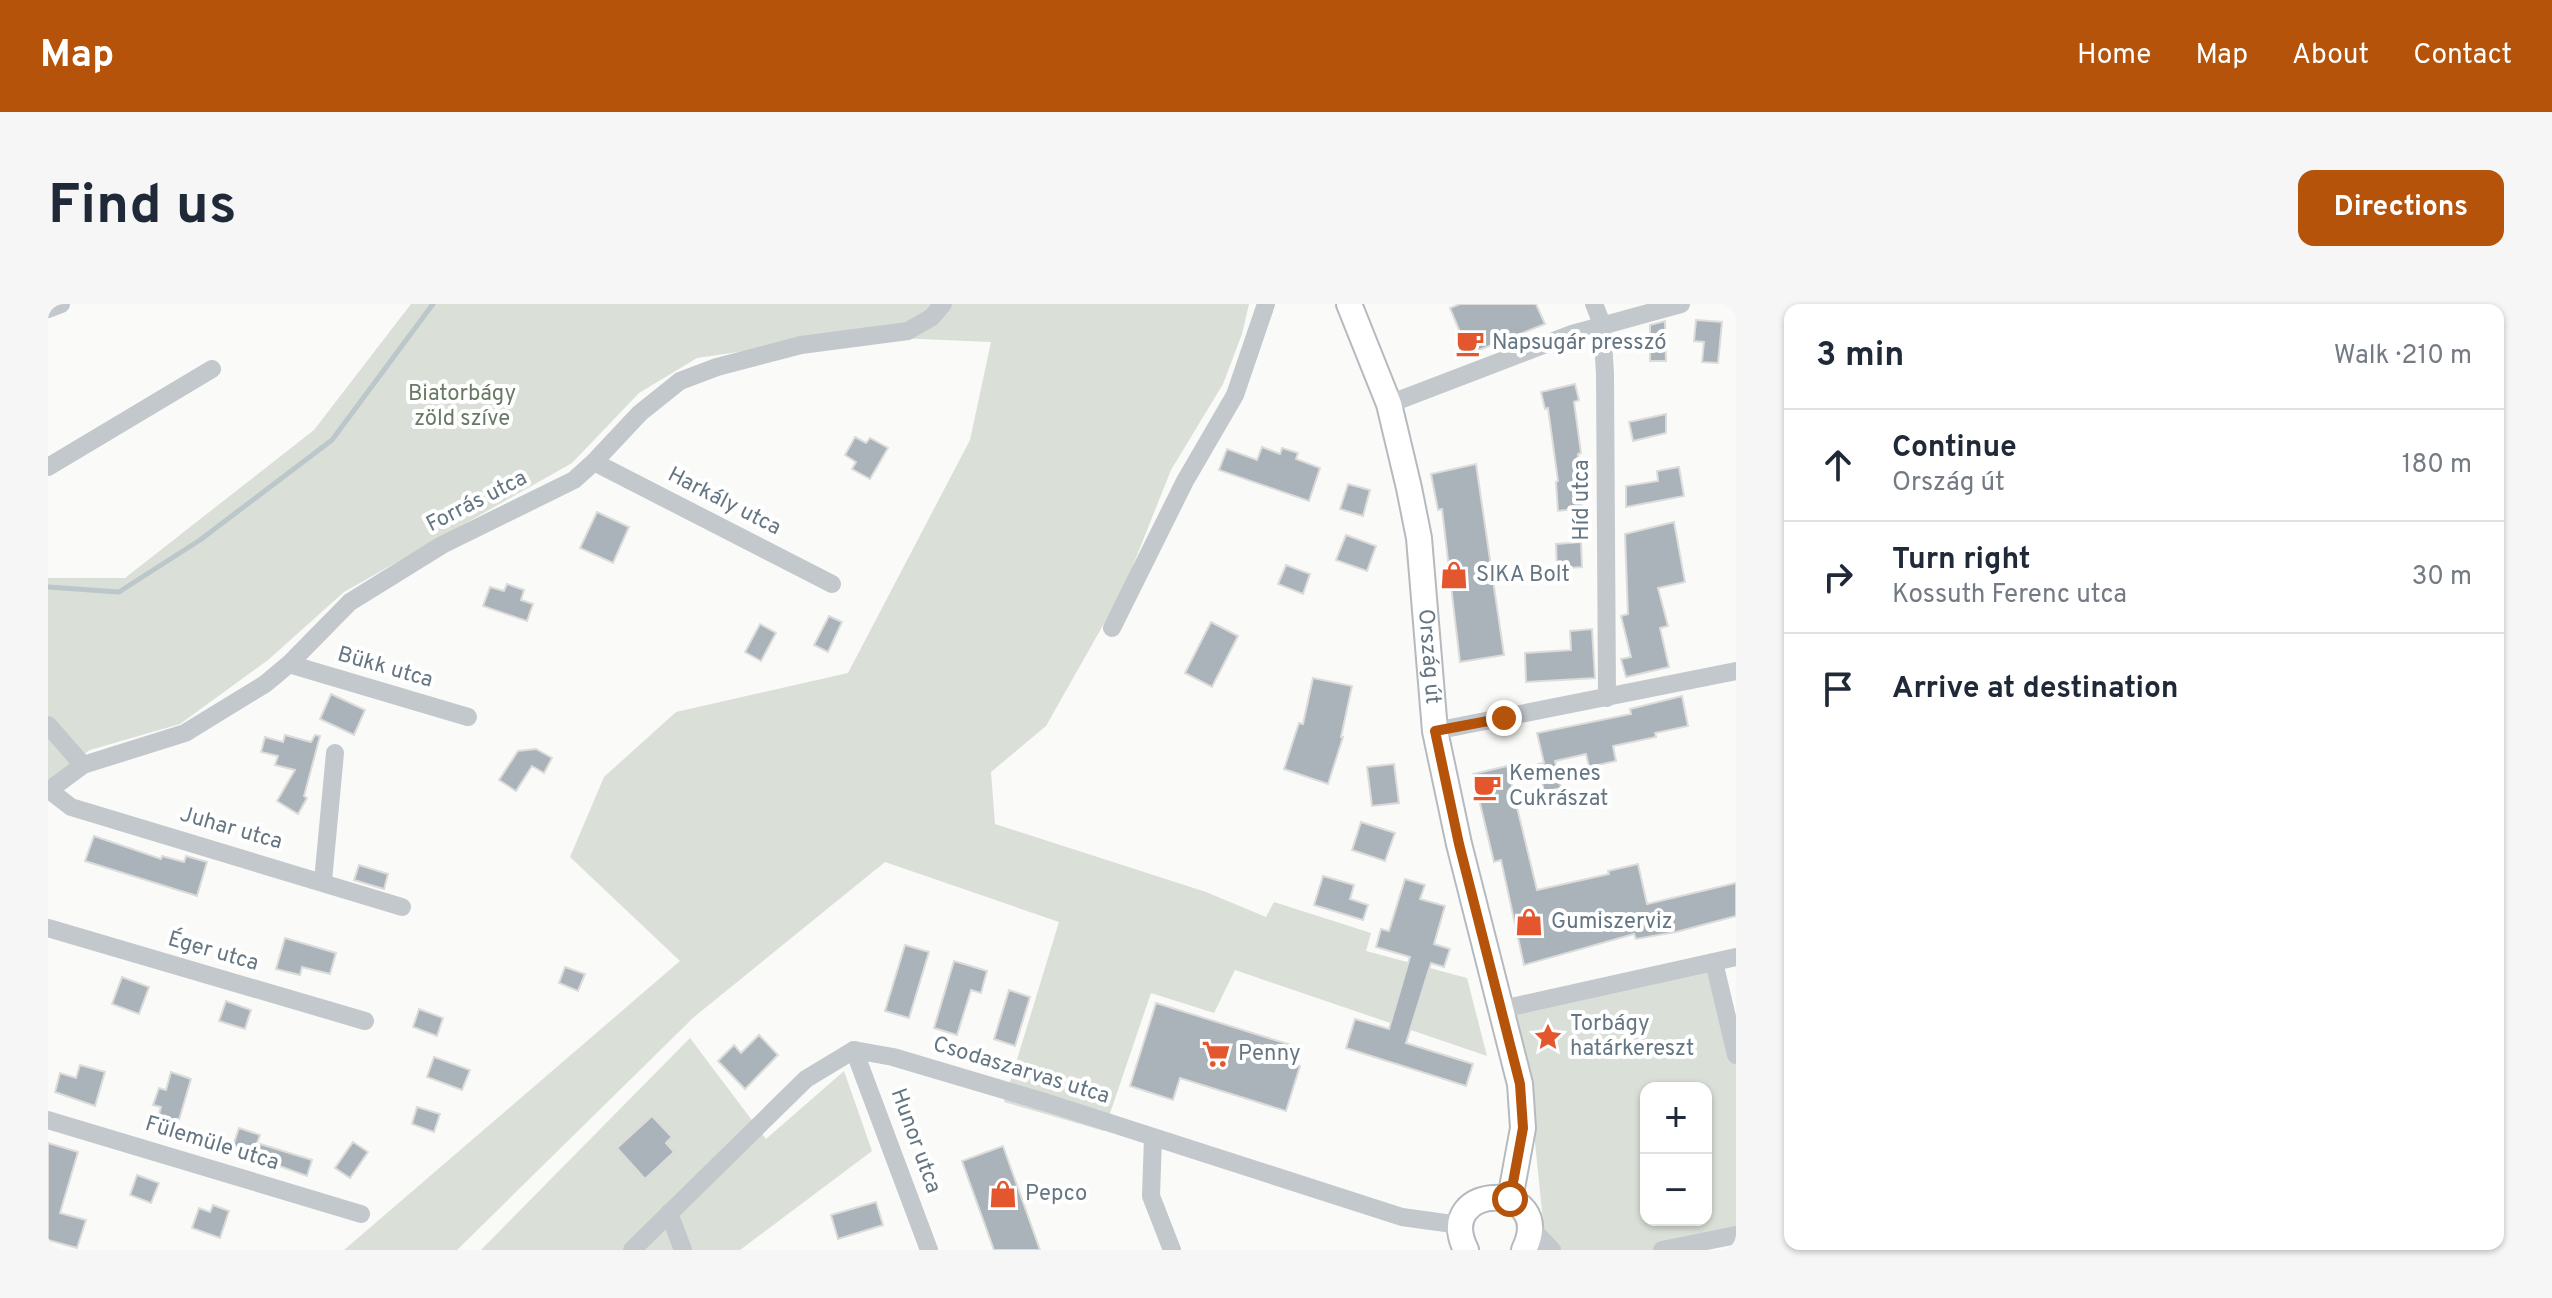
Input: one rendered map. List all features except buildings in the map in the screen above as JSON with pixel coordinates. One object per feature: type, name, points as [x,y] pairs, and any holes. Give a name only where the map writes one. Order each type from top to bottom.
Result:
[{"type":"main road","name":"Ország út","points":[[1349,304],[1389,404],[1419,538],[1435,731],[1459,844],[1520,1084],[1523,1128],[1510,1199]]},
{"type":"main road","points":[[1466,1250],[1460,1225],[1472,1204],[1483,1198],[1498,1196],[1510,1199],[1525,1213],[1527,1239]]},
{"type":"street","points":[[48,309],[61,304]]},
{"type":"street","name":"Forrás utca","points":[[49,790],[83,765],[185,733],[265,684],[350,602],[442,545],[574,480],[640,413],[680,381],[717,367],[801,345],[908,331],[932,317],[943,304]]},
{"type":"street","points":[[1112,628],[1185,481],[1235,395],[1266,304]]},
{"type":"street","name":"Híd utca","points":[[1594,304],[1602,324],[1607,698]]},
{"type":"street","points":[[1389,404],[1602,324],[1681,304]]},
{"type":"street","points":[[48,467],[212,369]]},
{"type":"street","name":"Harkály utca","points":[[594,462],[832,584]]},
{"type":"street","name":"Bükk utca","points":[[289,664],[468,717]]},
{"type":"street","points":[[1435,731],[1736,671]]},
{"type":"street","points":[[48,725],[83,765]]},
{"type":"street","points":[[323,881],[335,753]]},
{"type":"street","name":"Juhar utca","points":[[49,790],[71,807],[402,907]]},
{"type":"street","name":"Éger utca","points":[[48,928],[365,1021]]},
{"type":"street","points":[[1502,1009],[1736,957]]},
{"type":"street","points":[[1714,962],[1736,1055]]},
{"type":"street","points":[[632,1250],[806,1079],[854,1050]]},
{"type":"street","name":"Csodaszarvas utca","points":[[854,1050],[893,1057],[1051,1104],[1402,1217],[1460,1225]]},
{"type":"street","name":"Hunor utca","points":[[854,1050],[929,1250]]},
{"type":"street","name":"Fülemüle utca","points":[[48,1120],[361,1214]]},
{"type":"street","points":[[1153,1138],[1151,1196],[1172,1250]]},
{"type":"street","points":[[669,1213],[683,1250]]},
{"type":"street","points":[[1662,1250],[1736,1235]]},
{"type":"street","points":[[1527,1239],[1552,1250]]},
{"type":"green space","name":"Biatorbágy zöld szíve","points":[[411,304],[1249,304],[1242,334],[1223,384],[1171,470],[1124,588],[1046,726],[991,772],[995,824],[1206,892],[1266,917],[1274,902],[1371,933],[1366,951],[1467,978],[1487,1056],[1235,970],[1214,1013],[1151,993],[1104,1131],[1004,1102],[1059,922],[885,862],[694,1017],[457,1250],[344,1250],[680,961],[570,857],[604,777],[676,712],[848,673],[970,440],[991,342],[850,336],[697,358],[639,393],[572,463],[344,592],[268,660],[180,724],[90,750],[48,791],[48,578],[125,578],[314,430]]},
{"type":"green space","points":[[1714,962],[1736,1055],[1736,1235],[1662,1250],[1546,1250],[1534,1133],[1502,1009]]},
{"type":"green space","points":[[690,1038],[766,1139],[844,1071],[872,1151],[740,1250],[481,1250]]},
{"type":"waterway","points":[[48,587],[119,592],[200,540],[332,440],[433,304]]},
{"type":"place","name":"Napsugár presszó","points":[[1470,343]]},
{"type":"place","name":"SIKA Bolt","points":[[1454,575]]},
{"type":"place","name":"Kemenes Cukrászat","points":[[1487,787]]},
{"type":"place","name":"Gumiszerviz","points":[[1529,922]]},
{"type":"place","name":"Torbágy határkereszt","points":[[1548,1037]]},
{"type":"place","name":"Penny","points":[[1216,1054]]},
{"type":"place","name":"Pepco","points":[[1003,1194]]},
{"type":"route","points":[[1504,718],[1435,731],[1459,844],[1520,1084],[1523,1128],[1510,1199]]}]
